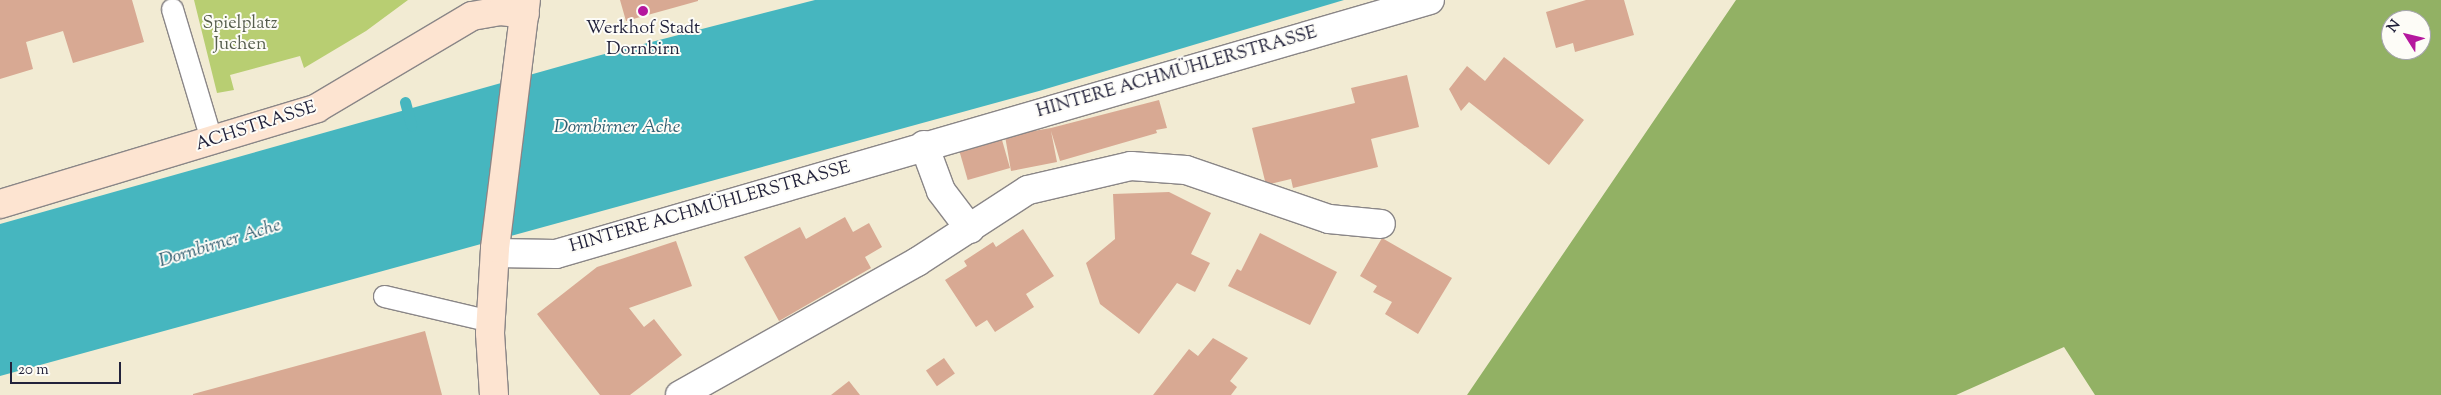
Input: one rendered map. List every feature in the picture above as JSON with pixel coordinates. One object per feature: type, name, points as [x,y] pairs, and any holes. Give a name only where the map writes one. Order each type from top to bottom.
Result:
[{"type":"street","name":"HINTERE ACHMÜHLERSTRASSE","points":[[494,257],[556,254],[924,145],[1430,0]]},
{"type":"street","points":[[494,395],[491,321],[494,257],[526,7]]},
{"type":"street","name":"ACHSTRASSE","points":[[0,204],[212,142],[317,108],[472,16],[526,7]]},
{"type":"street","points":[[924,145],[941,191],[970,229]]},
{"type":"street","points":[[680,395],[970,229],[1028,190],[1131,166],[1186,170],[1329,219],[1381,224]]},
{"type":"lane","points":[[172,9],[212,142]]},
{"type":"lane","points":[[384,296],[491,321]]},
{"type":"green space","name":"Spielplatz Juchen","points":[[194,0],[408,0],[366,31],[304,68],[300,56],[230,75],[234,90],[217,93]]},
{"type":"green space","points":[[1736,0],[2441,0],[2441,395],[2095,395],[2064,347],[1956,395],[1467,395]]},
{"type":"water","name":"Dornbirner Ache","points":[[815,0],[1344,0],[1039,91],[0,376],[0,224],[597,56]]},
{"type":"building","points":[[0,0],[132,0],[144,42],[73,63],[63,31],[26,42],[33,69],[0,79]]},
{"type":"building","name":"Werkhof Stadt Dornbirn","points":[[620,0],[698,0],[698,1],[626,21]]},
{"type":"building","points":[[1586,0],[1624,0],[1634,35],[1575,52],[1573,43],[1556,48],[1546,12]]},
{"type":"building","points":[[1504,57],[1584,120],[1549,165],[1469,102],[1461,111],[1449,89],[1467,66],[1485,81]]},
{"type":"building","points":[[1407,75],[1419,127],[1371,139],[1378,167],[1293,188],[1291,179],[1266,185],[1252,128],[1355,103],[1351,88]]},
{"type":"building","points":[[1159,100],[1167,128],[1156,130],[1157,133],[1060,161],[1051,131],[1057,162],[1011,171],[1005,136],[1051,128]]},
{"type":"building","points":[[1002,140],[1010,168],[968,180],[960,152]]},
{"type":"building","points":[[1169,192],[1211,213],[1191,254],[1210,263],[1195,292],[1177,283],[1139,334],[1100,304],[1086,263],[1115,239],[1113,194]]},
{"type":"building","points":[[845,217],[853,232],[869,223],[882,247],[865,257],[871,268],[779,321],[744,257],[800,227],[806,239]]},
{"type":"building","points":[[1023,229],[1054,276],[1026,294],[1034,307],[995,332],[987,320],[976,327],[945,280],[967,266],[964,261],[993,242],[996,247]]},
{"type":"building","points":[[1260,233],[1337,272],[1310,325],[1228,286],[1237,269],[1241,271]]},
{"type":"building","points":[[1382,238],[1452,278],[1418,334],[1385,314],[1392,302],[1373,292],[1377,286],[1360,276]]},
{"type":"building","points":[[676,241],[692,286],[629,308],[644,327],[654,319],[682,355],[630,395],[600,395],[537,314],[597,267]]},
{"type":"building","points":[[425,331],[442,395],[193,395],[193,394]]},
{"type":"building","points":[[1213,338],[1248,358],[1230,381],[1237,387],[1231,395],[1153,395],[1189,349],[1198,356]]},
{"type":"building","points":[[944,358],[955,374],[937,386],[926,371]]},
{"type":"building","points":[[849,381],[860,395],[831,395]]},
{"type":"waterway","points":[[405,102],[411,125]]},
{"type":"place","name":"Werkhof Stadt Dornbirn","points":[[643,11]]}]
